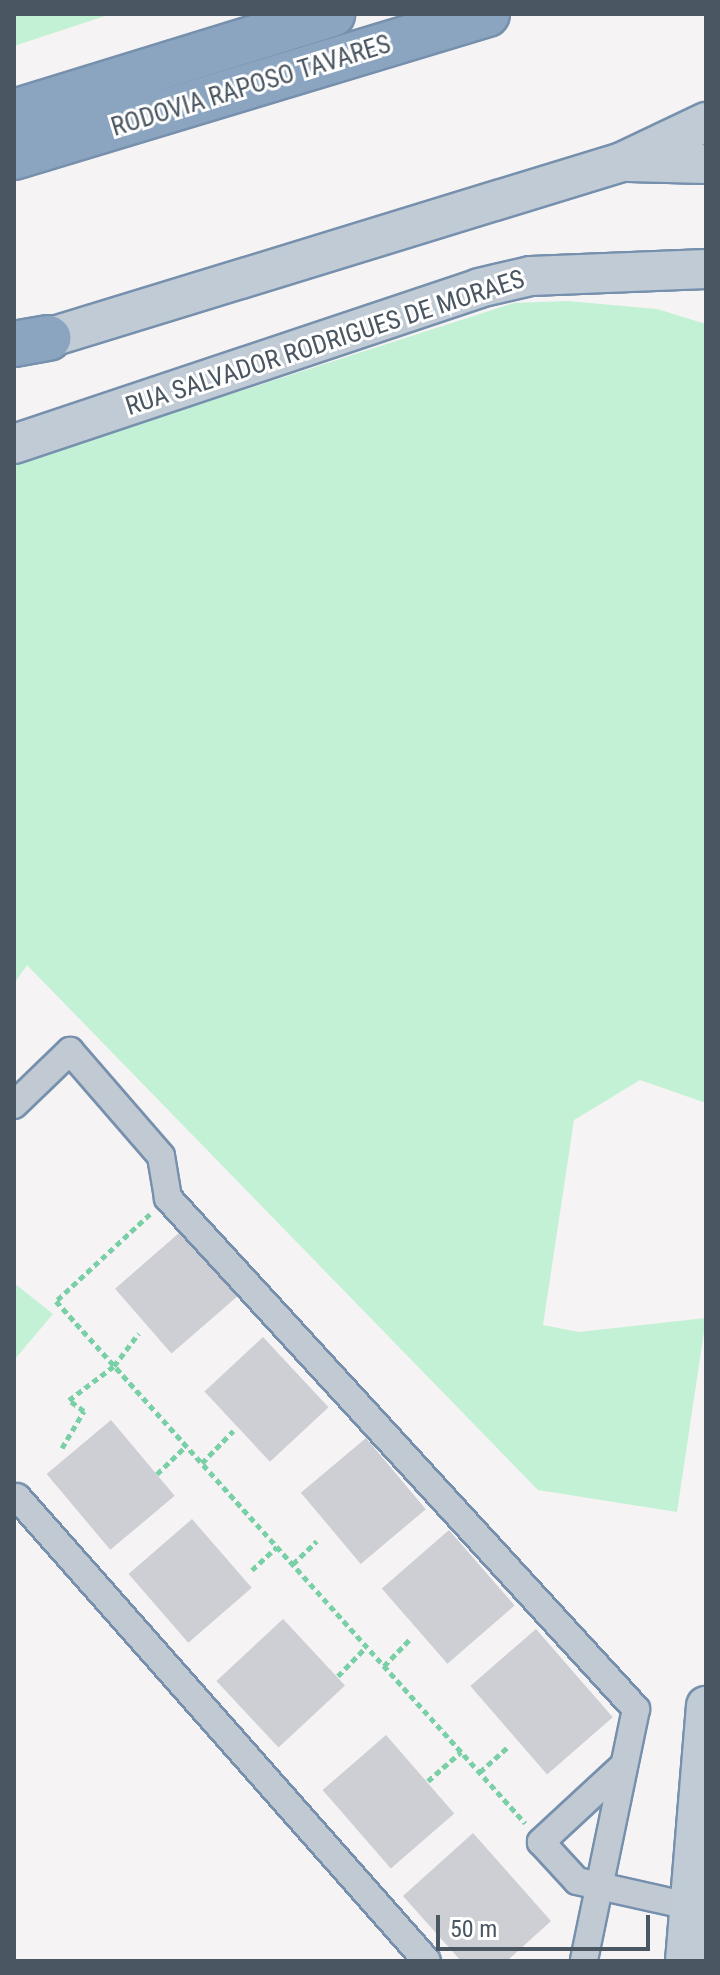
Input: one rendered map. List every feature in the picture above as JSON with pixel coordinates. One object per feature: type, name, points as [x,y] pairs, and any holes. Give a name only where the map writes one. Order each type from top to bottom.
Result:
[{"type":"highway","name":"RODOVIA RAPOSO TAVARES","points":[[14,112],[332,14]]},
{"type":"highway","name":"RODOVIA RAPOSO TAVARES","points":[[14,157],[487,14]]},
{"type":"main road","points":[[25,338],[622,162],[706,122]]},
{"type":"main road","points":[[622,162],[706,164]]},
{"type":"main road","name":"RUA SALVADOR RODRIGUES DE MORAES","points":[[14,444],[479,288],[531,276],[701,274]]},
{"type":"main road","points":[[685,1961],[706,1706]]},
{"type":"street","points":[[14,1105],[70,1051],[161,1156],[168,1198],[636,1709],[584,1961]]},
{"type":"street","points":[[17,1497],[427,1961]]},
{"type":"street","points":[[623,1766],[541,1842],[577,1881],[689,1906]]},
{"type":"path","points":[[168,1198],[56,1301],[541,1842]]},
{"type":"path","points":[[62,1448],[84,1411],[69,1400],[114,1366],[139,1333]]},
{"type":"path","points":[[202,1463],[233,1431]]},
{"type":"path","points":[[157,1474],[186,1446]]},
{"type":"path","points":[[293,1564],[317,1541]]},
{"type":"path","points":[[252,1570],[277,1547]]},
{"type":"path","points":[[384,1666],[411,1638]]},
{"type":"path","points":[[338,1676],[366,1647]]},
{"type":"path","points":[[480,1772],[508,1747]]},
{"type":"path","points":[[428,1781],[461,1752]]},
{"type":"green space","points":[[14,14],[111,14],[14,46]]},
{"type":"green space","points":[[567,301],[657,309],[706,324],[706,1103],[640,1080],[574,1120],[543,1325],[579,1332],[706,1318],[677,1512],[538,1490],[27,965],[14,984],[14,464],[514,303]]},
{"type":"green space","points":[[14,1283],[53,1314],[14,1360]]},
{"type":"building","points":[[186,1227],[242,1292],[171,1354],[115,1289]]},
{"type":"building","points":[[263,1337],[328,1407],[270,1462],[204,1392]]},
{"type":"building","points":[[111,1420],[175,1496],[110,1550],[47,1474]]},
{"type":"building","points":[[366,1438],[426,1509],[361,1564],[301,1493]]},
{"type":"building","points":[[192,1519],[252,1588],[188,1643],[129,1574]]},
{"type":"building","points":[[449,1530],[515,1605],[447,1664],[382,1588]]},
{"type":"building","points":[[283,1619],[345,1686],[279,1748],[216,1681]]},
{"type":"building","points":[[536,1629],[613,1717],[547,1774],[470,1686]]},
{"type":"building","points":[[386,1735],[454,1813],[391,1869],[323,1790]]},
{"type":"building","points":[[473,1833],[551,1921],[507,1961],[461,1961],[403,1896]]}]
